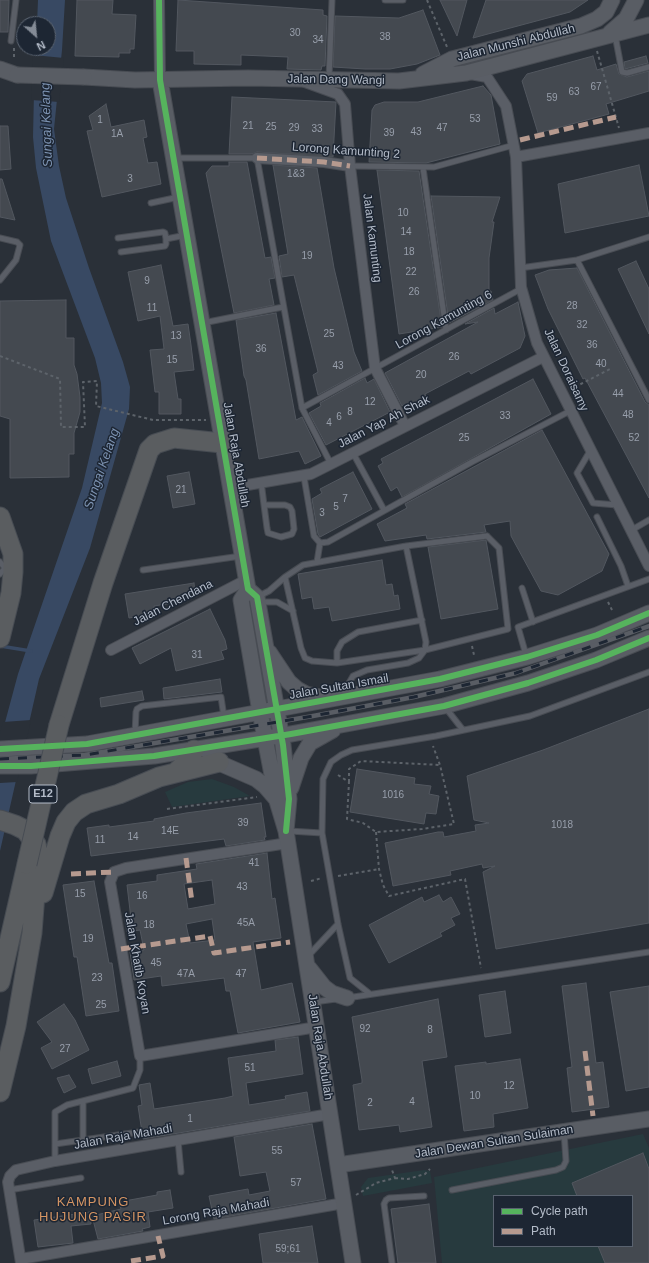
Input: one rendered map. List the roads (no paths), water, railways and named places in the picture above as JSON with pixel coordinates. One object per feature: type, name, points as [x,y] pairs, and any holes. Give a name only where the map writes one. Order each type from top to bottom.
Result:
[{"type":"highway","name":"E12","points":[[0,982],[59,725],[103,583],[149,450],[155,444],[174,438],[222,443]]},
{"type":"highway","points":[[0,518],[13,554],[13,572],[11,593],[0,638]]},
{"type":"highway","points":[[177,771],[186,763],[194,750]]},
{"type":"highway","points":[[32,933],[60,836],[66,822],[74,812],[86,804],[119,794],[177,771],[219,762]]},
{"type":"highway","points":[[0,820],[25,830],[36,844],[38,855],[32,933],[16,1026],[0,1092]]},
{"type":"street","points":[[159,0],[160,80]]},
{"type":"street","name":"Jalan Munshi Abdullah","points":[[413,79],[452,59],[581,26],[597,19],[606,12],[612,0]]},
{"type":"street","points":[[605,41],[626,19],[636,0]]},
{"type":"street","name":"Jalan Dang Wangi","points":[[17,75],[84,76],[160,80],[295,78],[329,81],[387,81],[413,79],[466,73],[605,41],[649,25]]},
{"type":"street","points":[[0,69],[17,75]]},
{"type":"street","name":"Jalan Doraisamy","points":[[466,73],[487,77],[503,100],[516,157],[521,287],[536,342],[649,566]]},
{"type":"street","points":[[0,79],[17,75]]},
{"type":"street","name":"Jalan Kamunting","points":[[295,78],[338,94],[345,104],[350,166],[375,368],[404,426]]},
{"type":"street","name":"Jalan Raja Abdullah","points":[[160,80],[242,555],[266,647],[281,735],[283,800],[287,837],[338,1165],[350,1199],[353,1263]]},
{"type":"street","points":[[516,157],[649,133]]},
{"type":"street","name":"Lorong Kamunting 2","points":[[256,158],[324,162],[350,166]]},
{"type":"street","name":"Jalan Yap Ah Shak","points":[[230,488],[304,477],[543,357]]},
{"type":"street","name":"Jalan Raja Abdullah","points":[[252,592],[240,600],[265,738],[283,800]]},
{"type":"street","name":"Jalan Chendana","points":[[111,650],[252,592]]},
{"type":"street","name":"Jalan Sultan Ismail","points":[[0,749],[87,744],[330,699],[351,697],[440,679],[527,657],[597,635],[649,613]]},
{"type":"street","points":[[0,766],[31,766],[154,756],[444,706],[528,683],[596,660],[649,638]]},
{"type":"street","points":[[266,647],[289,682],[297,689],[306,694],[330,699]]},
{"type":"street","points":[[194,750],[256,779],[283,800],[301,758],[310,743],[322,735],[353,722]]},
{"type":"street","name":"Jalan Khatib Koyan","points":[[140,1056],[110,882],[114,872],[126,868],[287,837]]},
{"type":"street","points":[[307,961],[318,981],[324,987],[332,993],[347,998]]},
{"type":"street","points":[[140,1056],[317,1027]]},
{"type":"street","name":"Jalan Raja Mahadi","points":[[21,1261],[9,1190],[10,1176],[16,1170],[55,1161],[330,1114]]},
{"type":"street","name":"Jalan Dewan Sultan Sulaiman","points":[[338,1165],[649,1119]]},
{"type":"street","name":"Lorong Raja Mahadi","points":[[21,1261],[350,1199]]},
{"type":"lane","points":[[11,41],[16,0]]},
{"type":"lane","points":[[329,81],[332,0]]},
{"type":"lane","points":[[385,0],[403,0]]},
{"type":"lane","points":[[605,41],[622,72],[627,73],[649,67]]},
{"type":"lane","name":"Lorong Kamunting 2","points":[[350,166],[422,168],[462,160],[514,145]]},
{"type":"lane","name":"Lorong Kamunting 2","points":[[173,158],[256,158]]},
{"type":"lane","points":[[256,158],[302,408],[332,464]]},
{"type":"lane","points":[[422,168],[446,330]]},
{"type":"lane","points":[[151,203],[180,197]]},
{"type":"lane","points":[[118,238],[163,232],[165,233],[165,246],[121,252]]},
{"type":"lane","points":[[166,239],[187,235]]},
{"type":"lane","points":[[520,268],[577,260],[649,237]]},
{"type":"lane","points":[[0,238],[17,242],[20,245],[16,260],[0,280]]},
{"type":"lane","points":[[577,260],[649,400]]},
{"type":"lane","name":"Lorong Kamunting 6","points":[[302,408],[446,330],[521,287]]},
{"type":"lane","points":[[202,323],[283,307]]},
{"type":"lane","points":[[320,543],[328,542],[384,510],[570,411]]},
{"type":"lane","points":[[590,451],[577,472],[593,503],[617,505]]},
{"type":"lane","points":[[353,453],[384,510]]},
{"type":"lane","points":[[304,477],[314,536],[320,543],[317,562]]},
{"type":"lane","points":[[262,484],[264,505],[268,533],[281,536],[292,534],[294,529],[292,511],[290,507],[285,505],[264,505]]},
{"type":"lane","points":[[597,517],[621,566],[628,586]]},
{"type":"lane","points":[[630,531],[649,520]]},
{"type":"lane","points":[[252,592],[269,591],[285,577],[303,565],[406,546],[487,536],[499,548],[508,629]]},
{"type":"lane","points":[[351,697],[349,683],[353,676],[367,670],[408,663],[419,658],[425,650],[426,642],[422,620],[406,546]]},
{"type":"lane","points":[[143,570],[242,555]]},
{"type":"lane","points":[[0,562],[5,568],[0,574]]},
{"type":"lane","points":[[285,577],[305,658],[312,661],[337,663],[425,650],[518,627],[649,579]]},
{"type":"lane","points":[[522,588],[533,622]]},
{"type":"lane","points":[[252,592],[277,602],[293,612]]},
{"type":"lane","points":[[337,663],[337,651],[342,642],[358,632],[422,620]]},
{"type":"lane","points":[[518,627],[527,657]]},
{"type":"lane","points":[[370,994],[350,978],[329,877],[322,833],[323,779],[331,762],[352,750],[530,716],[649,672]]},
{"type":"lane","points":[[135,735],[136,712],[137,709],[142,706],[221,697],[224,718]]},
{"type":"lane","points":[[444,706],[463,730]]},
{"type":"lane","points":[[287,837],[322,833]]},
{"type":"lane","points":[[307,961],[338,924]]},
{"type":"lane","points":[[313,1002],[649,952]]},
{"type":"lane","points":[[55,1161],[55,1112],[83,1101],[133,1088],[140,1070],[140,1056]]},
{"type":"lane","points":[[83,1101],[83,1140]]},
{"type":"lane","points":[[452,1190],[556,1170],[563,1167],[566,1161],[564,1131]]},
{"type":"lane","points":[[55,1144],[139,1132]]},
{"type":"lane","points":[[178,1140],[181,1172]]},
{"type":"lane","points":[[9,1190],[81,1178]]},
{"type":"lane","points":[[392,1263],[384,1204],[389,1198],[424,1196]]},
{"type":"water","name":"Sungai Kelang","points":[[38,0],[65,0],[62,50],[54,129],[59,166],[66,198],[89,268],[123,362],[130,387],[129,409],[90,548],[39,679],[0,851],[0,741],[18,674],[82,488],[102,403],[101,383],[95,358],[51,241],[36,168],[33,137],[35,56],[56,56],[56,16],[37,16]]},
{"type":"waterway","points":[[0,646],[31,651]]},
{"type":"railway","points":[[0,759],[85,755],[414,697],[516,673],[649,626]]},
{"type":"district","name":"KAMPUNG HUJUNG PASIR","points":[[93,1210]]}]
